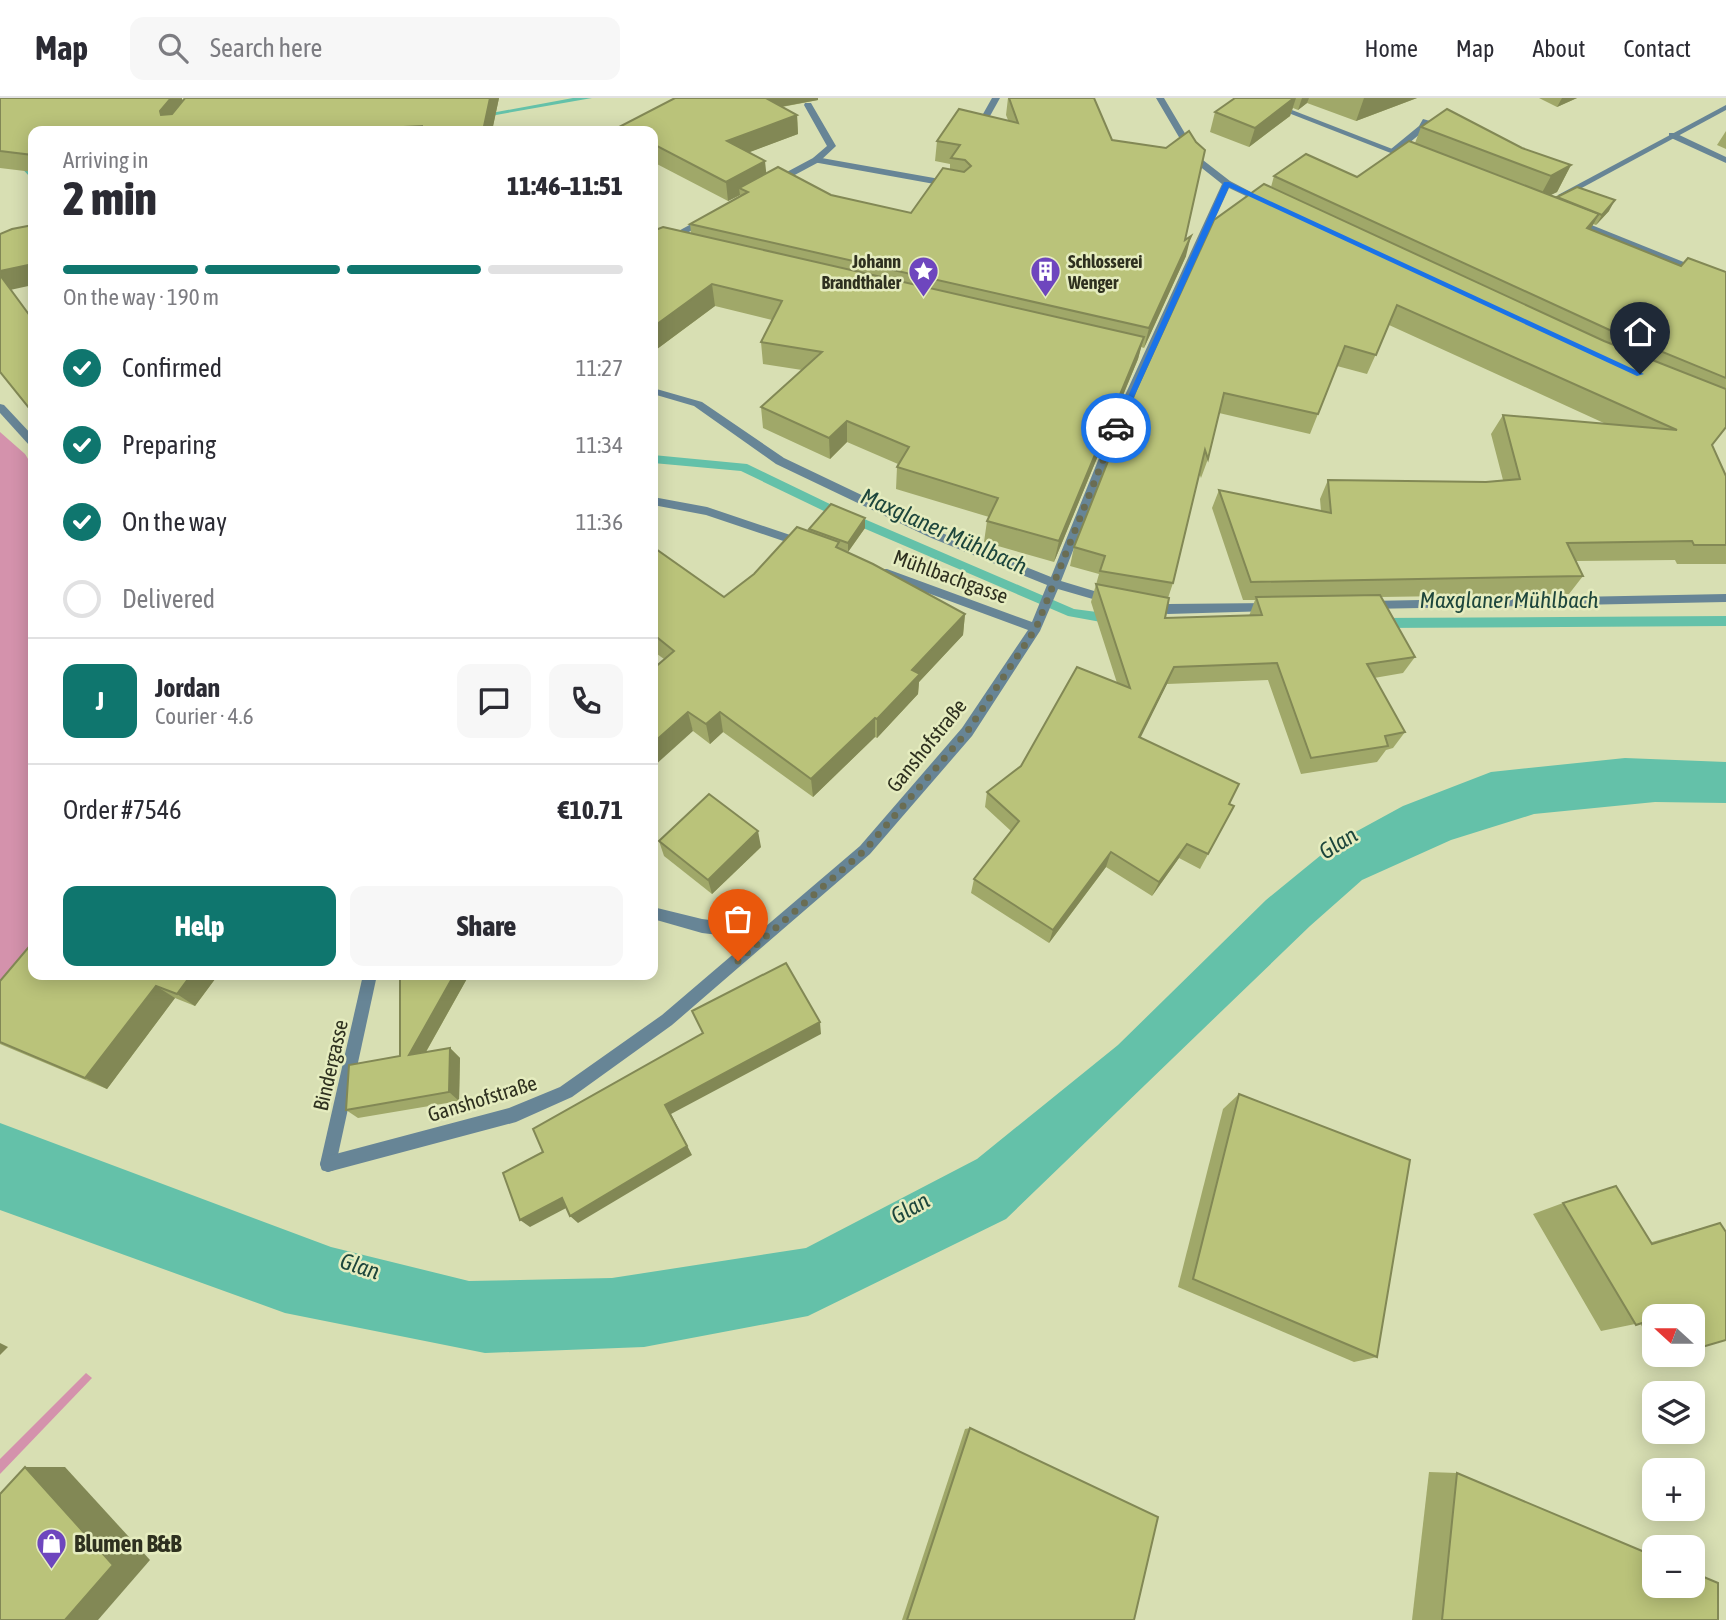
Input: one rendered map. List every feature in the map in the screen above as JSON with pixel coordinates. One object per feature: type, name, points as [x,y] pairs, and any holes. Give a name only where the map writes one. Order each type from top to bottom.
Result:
[{"type":"street","points":[[987,114],[996,98]]},
{"type":"street","points":[[1160,98],[1196,159],[1227,183],[1276,206]]},
{"type":"street","points":[[1254,98],[1419,161]]},
{"type":"street","points":[[761,189],[816,160],[832,146],[808,105]]},
{"type":"street","points":[[1552,201],[1726,107]]},
{"type":"street","points":[[1395,151],[1423,127],[1426,121]]},
{"type":"street","points":[[1672,135],[1726,160]]},
{"type":"street","points":[[816,160],[963,186]]},
{"type":"street","name":"Ganshofstraße","points":[[328,1164],[510,1116],[566,1092],[667,1020],[865,850],[967,732],[1039,622],[1147,355],[1227,183]]},
{"type":"street","points":[[658,246],[718,213]]},
{"type":"street","points":[[1561,216],[1726,282]]},
{"type":"street","points":[[658,241],[678,246]]},
{"type":"street","points":[[1134,352],[1147,355]]},
{"type":"street","name":"Mühlbachgasse","points":[[658,392],[698,404],[780,461],[1054,589],[1104,600],[1168,609],[1278,607]]},
{"type":"street","points":[[0,407],[28,437]]},
{"type":"street","points":[[658,502],[707,511],[821,550]]},
{"type":"street","name":"Mühlbachgasse","points":[[872,568],[1039,622]]},
{"type":"street","points":[[1361,606],[1726,598]]},
{"type":"street","points":[[658,914],[702,926],[768,934]]},
{"type":"street","name":"Bindergasse","points":[[328,1164],[369,980]]},
{"type":"shaded area","points":[[0,432],[28,459],[28,950],[0,983]]},
{"type":"shaded area","points":[[86,1373],[92,1378],[0,1474],[0,1459]]},
{"type":"water","name":"Glan","points":[[1625,758],[1726,762],[1726,803],[1655,802],[1534,814],[1451,840],[1362,880],[1310,926],[1006,1219],[808,1316],[644,1347],[485,1353],[285,1313],[0,1210],[0,1123],[331,1247],[469,1281],[612,1278],[806,1248],[977,1159],[1118,1045],[1266,900],[1337,842],[1403,806],[1491,772]]},
{"type":"building","points":[[0,98],[171,98],[160,111],[161,115],[172,114],[185,98],[490,98],[484,126],[28,126],[28,154],[0,151]]},
{"type":"building","points":[[675,98],[766,98],[797,115],[727,141],[765,161],[726,182],[658,147],[658,126],[621,126]]},
{"type":"building","points":[[1009,98],[1094,98],[1112,140],[1166,148],[1189,131],[1205,150],[1185,240],[1191,236],[1149,328],[690,224],[748,192],[739,188],[778,167],[831,195],[911,213],[943,168],[964,172],[971,166],[965,160],[951,158],[960,145],[937,141],[959,109],[1018,123]]},
{"type":"building","points":[[1235,98],[1294,98],[1255,128],[1215,112]]},
{"type":"building","points":[[1447,109],[1522,148],[1571,165],[1551,176],[1421,127]]},
{"type":"building","points":[[1409,141],[1599,214],[1587,228],[1681,266],[1688,258],[1726,272],[1726,378],[1614,332],[1274,176],[1306,154],[1357,177]]},
{"type":"building","points":[[1264,184],[1604,341],[1726,389],[1726,427],[1712,445],[1726,476],[1726,545],[1694,545],[1692,541],[1567,543],[1583,576],[1251,582],[1219,490],[1331,513],[1328,480],[1486,482],[1520,479],[1503,415],[1677,430],[1397,305],[1376,355],[1345,346],[1318,414],[1224,393],[1208,459],[1205,450],[1173,583],[1100,571],[1105,556],[1074,547],[1137,388],[1214,220]]},
{"type":"building","points":[[1577,187],[1615,200],[1602,215],[1557,197]]},
{"type":"building","points":[[28,226],[28,265],[0,271],[0,234]]},
{"type":"building","points":[[663,227],[1144,337],[1059,541],[987,521],[998,498],[897,467],[909,447],[847,421],[829,438],[761,407],[822,352],[761,342],[782,301],[712,284],[658,323],[658,229]]},
{"type":"building","points":[[0,275],[28,313],[28,407],[0,372]]},
{"type":"building","points":[[831,504],[865,518],[848,543],[809,529]]},
{"type":"building","points":[[797,527],[839,542],[836,547],[965,614],[912,670],[920,674],[877,719],[811,779],[720,712],[706,724],[688,712],[658,739],[658,665],[674,651],[658,638],[658,551],[724,597],[754,574]]},
{"type":"building","points":[[1096,584],[1169,598],[1165,618],[1262,615],[1256,597],[1380,595],[1415,657],[1367,664],[1405,732],[1385,736],[1388,746],[1311,758],[1277,663],[1174,667],[1139,737],[1239,784],[1229,804],[1234,806],[1208,854],[1187,844],[1159,882],[1111,852],[1053,930],[974,879],[1019,821],[987,792],[1021,766],[1077,667],[1130,688]]},
{"type":"building","points":[[709,794],[758,831],[708,880],[659,841]]},
{"type":"building","points":[[28,948],[28,980],[187,980],[177,994],[156,986],[85,1078],[0,1042],[0,981]]},
{"type":"building","points":[[786,963],[820,1022],[665,1105],[687,1146],[570,1216],[562,1198],[520,1220],[503,1173],[543,1152],[533,1129],[703,1033],[692,1011]]},
{"type":"building","points":[[400,980],[451,980],[409,1055],[450,1048],[449,1092],[346,1110],[349,1065],[400,1056]]},
{"type":"building","points":[[1239,1094],[1410,1160],[1377,1357],[1193,1279]]},
{"type":"building","points":[[1616,1186],[1652,1244],[1720,1223],[1726,1232],[1726,1340],[1705,1346],[1705,1304],[1642,1304],[1642,1323],[1636,1325],[1563,1203]]},
{"type":"building","points":[[970,1428],[1158,1517],[1134,1620],[907,1620]]},
{"type":"building","points":[[25,1467],[113,1565],[65,1620],[0,1620],[0,1494]]},
{"type":"building","points":[[1457,1473],[1642,1551],[1642,1598],[1705,1598],[1705,1578],[1718,1583],[1718,1620],[1442,1620]]},
{"type":"waterway","points":[[479,116],[588,98]]},
{"type":"waterway","name":"Maxglaner Mühlbach","points":[[0,140],[28,170]]},
{"type":"waterway","name":"Maxglaner Mühlbach","points":[[658,459],[743,467],[830,509],[1072,613],[1112,619]]},
{"type":"waterway","name":"Maxglaner Mühlbach","points":[[1377,623],[1726,621]]},
{"type":"way so far","points":[[738,961],[865,850],[967,732],[1036,628],[1056,584],[1116,428]]},
{"type":"place","name":"Johann Brandthaler","points":[[924,298]]},
{"type":"place","name":"Schlosserei Wenger","points":[[1045,298]]},
{"type":"place","name":"Blumen B&B","points":[[51,1570]]},
{"type":"route","points":[[1116,428],[1227,183],[1596,356],[1640,374]]}]
